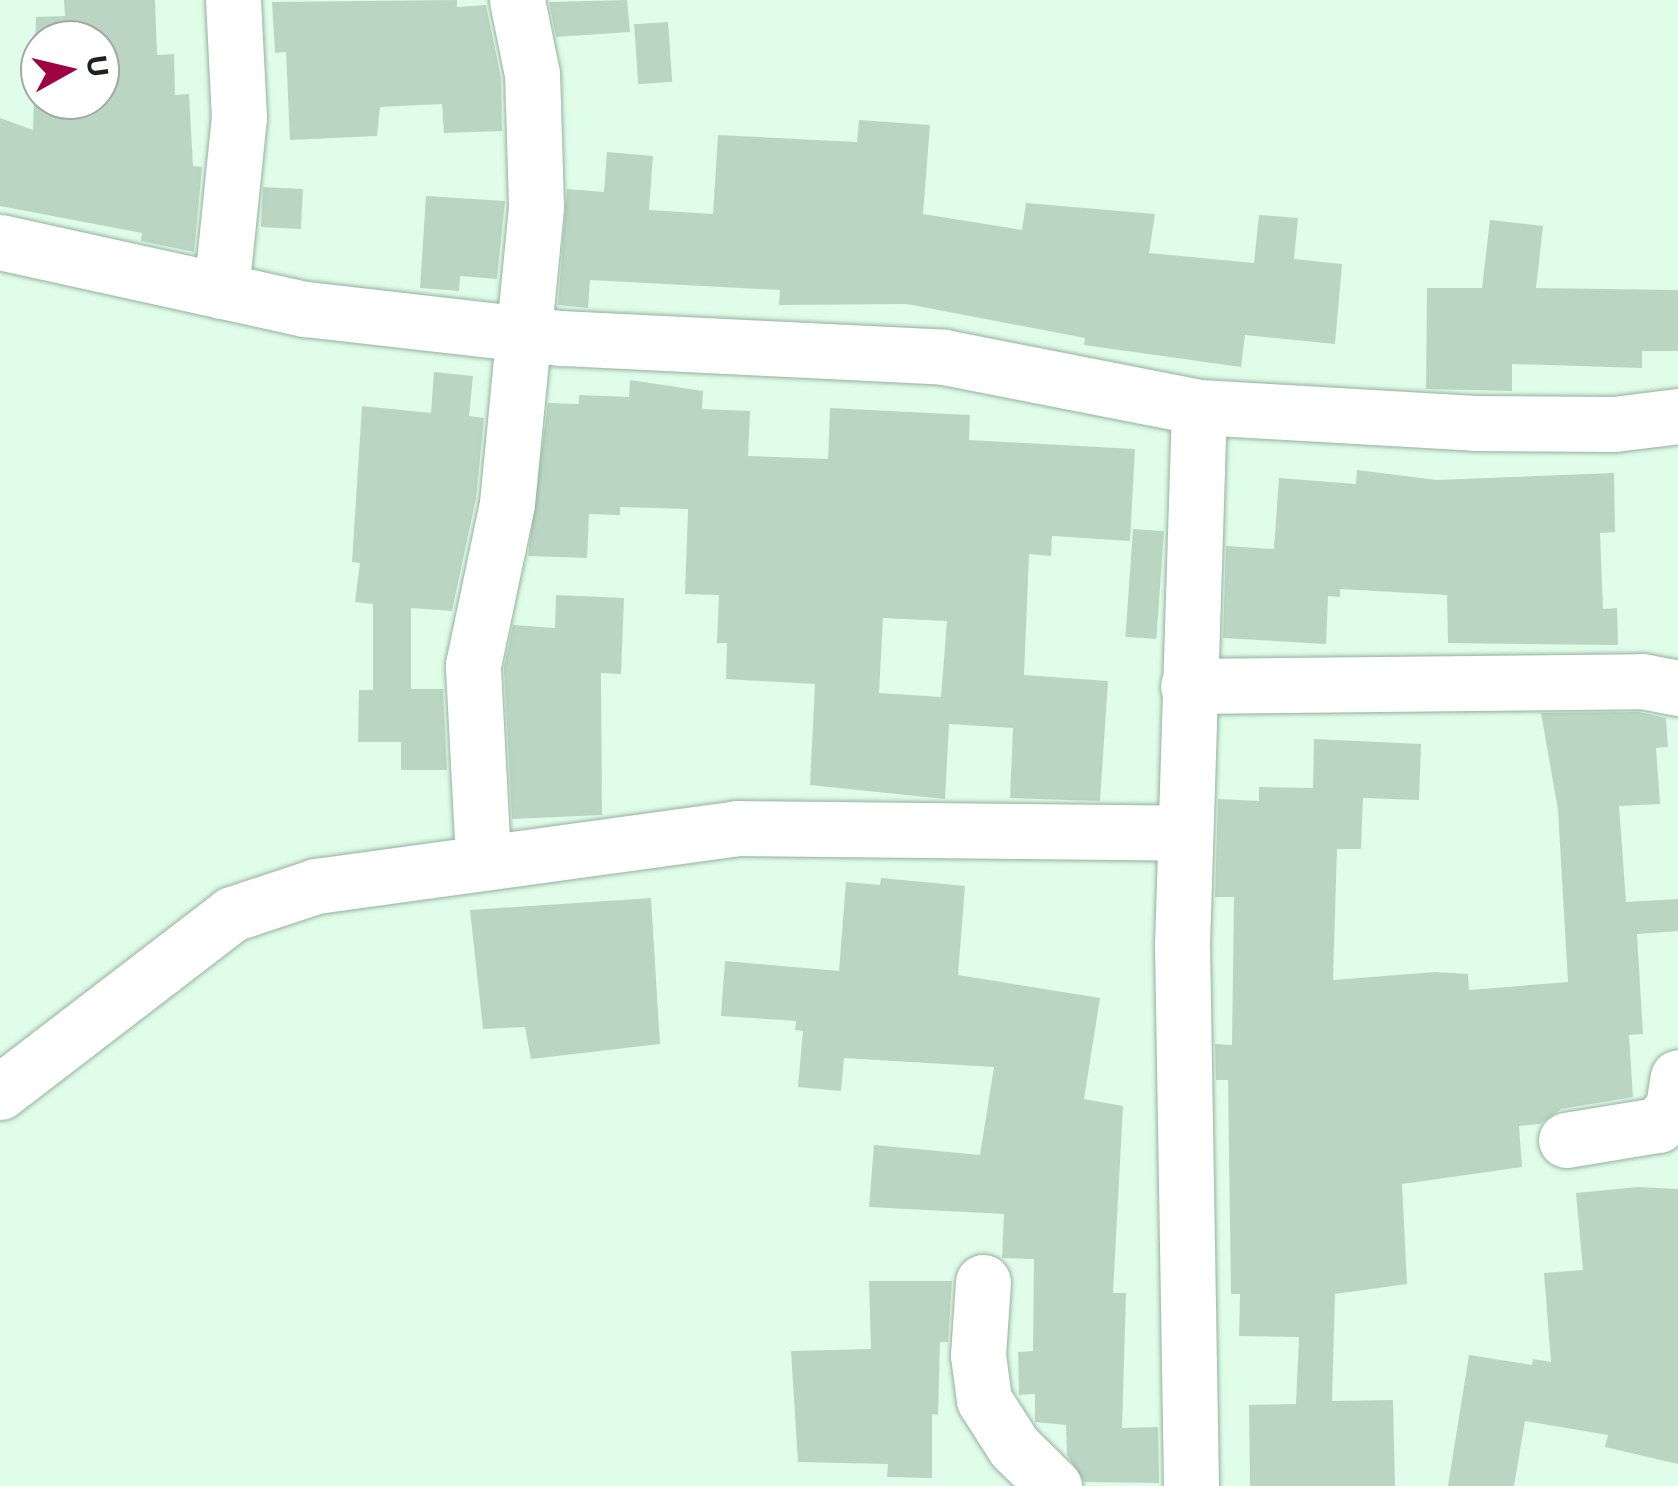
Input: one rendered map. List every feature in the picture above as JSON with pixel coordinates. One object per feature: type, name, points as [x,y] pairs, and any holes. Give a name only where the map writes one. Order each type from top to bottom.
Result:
[{"type":"street","points":[[220,291],[239,118],[233,0]]},
{"type":"street","points":[[483,859],[473,665],[507,503],[524,334],[537,129],[517,0]]},
{"type":"street","points":[[0,242],[306,309],[524,334],[944,357],[1199,407],[1475,424],[1614,424],[1678,416]]},
{"type":"street","points":[[1191,1486],[1182,1074],[1188,686],[1199,407]]},
{"type":"street","points":[[1188,686],[1642,681],[1678,688]]},
{"type":"street","points":[[0,1092],[232,914],[316,886],[483,859],[817,824],[1185,833]]},
{"type":"street","points":[[1566,1140],[1658,1125],[1672,1107],[1678,1077]]},
{"type":"street","points":[[982,1282],[978,1355],[984,1400],[1014,1447],[1054,1486]]},
{"type":"building","points":[[64,0],[155,0],[157,55],[174,54],[175,95],[189,94],[193,166],[202,167],[194,252],[141,241],[142,233],[0,206],[0,118],[33,130],[33,120],[120,120],[120,20],[36,20],[65,16]]},
{"type":"building","points":[[457,0],[457,7],[486,5],[501,78],[502,131],[444,133],[442,104],[380,107],[377,136],[290,140],[286,52],[275,53],[272,2]]},
{"type":"building","points":[[627,0],[630,32],[556,37],[549,2]]},
{"type":"building","points":[[668,22],[672,82],[638,84],[634,24]]},
{"type":"building","points":[[859,120],[930,125],[923,214],[1022,230],[1026,203],[1155,214],[1149,253],[1254,263],[1259,215],[1298,218],[1294,259],[1342,264],[1335,344],[1245,335],[1241,367],[1084,345],[1085,338],[907,304],[779,305],[780,290],[590,280],[588,308],[558,305],[567,189],[604,192],[607,152],[653,156],[649,210],[713,214],[718,135],[857,142]]},
{"type":"building","points":[[263,187],[303,189],[301,229],[261,227]]},
{"type":"building","points":[[426,196],[505,201],[497,279],[460,276],[459,291],[420,288]]},
{"type":"building","points":[[1490,220],[1543,226],[1536,288],[1678,290],[1678,351],[1642,351],[1642,368],[1512,364],[1512,391],[1426,389],[1427,288],[1482,288]]},
{"type":"building","points":[[434,372],[473,376],[469,416],[484,418],[476,498],[452,611],[411,608],[411,689],[443,689],[447,770],[401,770],[401,742],[358,742],[359,690],[373,690],[373,604],[355,602],[360,563],[352,562],[362,406],[431,413]]},
{"type":"building","points":[[630,380],[703,391],[702,409],[750,411],[748,456],[828,459],[830,408],[970,415],[969,440],[1135,449],[1130,541],[1052,536],[1051,556],[1029,554],[1024,675],[1108,681],[1100,801],[1010,798],[1013,728],[949,724],[945,799],[810,785],[815,684],[726,679],[727,643],[717,643],[719,595],[685,594],[688,509],[620,507],[620,515],[589,514],[587,558],[528,556],[548,403],[579,404],[579,395],[629,397]],"holes":[[[883,618],[947,621],[941,697],[879,693]]]},
{"type":"building","points":[[1357,470],[1437,480],[1614,473],[1615,532],[1600,533],[1603,609],[1617,608],[1618,645],[1448,643],[1447,595],[1340,589],[1340,597],[1328,596],[1326,644],[1223,638],[1226,546],[1274,549],[1279,478],[1356,484]]},
{"type":"building","points":[[1133,529],[1164,531],[1156,639],[1125,637]]},
{"type":"building","points":[[556,595],[624,598],[621,674],[601,673],[602,815],[512,819],[504,667],[513,625],[555,628]]},
{"type":"building","points":[[1639,712],[1666,718],[1668,747],[1656,748],[1660,804],[1619,806],[1626,902],[1678,899],[1678,931],[1637,934],[1643,1034],[1629,1035],[1633,1097],[1561,1109],[1540,1124],[1519,1126],[1522,1167],[1402,1184],[1407,1284],[1335,1294],[1332,1401],[1393,1400],[1395,1486],[1250,1486],[1249,1405],[1296,1404],[1299,1337],[1239,1336],[1240,1294],[1231,1294],[1228,1080],[1216,1080],[1215,1044],[1232,1045],[1234,897],[1215,897],[1218,799],[1259,801],[1259,787],[1313,788],[1314,739],[1421,744],[1419,800],[1363,798],[1361,849],[1337,849],[1333,980],[1436,972],[1468,974],[1469,990],[1568,982],[1558,810],[1541,713]]},
{"type":"building","points":[[881,878],[965,886],[958,975],[1100,998],[1084,1099],[1123,1106],[1113,1293],[1126,1293],[1122,1428],[1158,1427],[1159,1483],[1084,1482],[1067,1455],[1066,1425],[1035,1422],[1035,1394],[1019,1395],[1018,1352],[1033,1351],[1034,1259],[1002,1258],[1004,1214],[869,1207],[874,1145],[980,1155],[994,1067],[844,1058],[841,1091],[798,1087],[803,1031],[795,1030],[796,1021],[721,1016],[725,961],[839,971],[846,882],[880,885]]},
{"type":"building","points":[[651,898],[660,1044],[531,1059],[525,1027],[483,1029],[470,910]]},
{"type":"building","points":[[1638,1187],[1678,1189],[1678,1464],[1605,1447],[1608,1435],[1525,1421],[1514,1486],[1448,1486],[1469,1355],[1532,1365],[1533,1359],[1551,1362],[1544,1273],[1583,1270],[1576,1193]]},
{"type":"building","points":[[869,1281],[952,1281],[948,1342],[940,1342],[938,1415],[932,1414],[932,1478],[887,1477],[888,1464],[798,1462],[791,1351],[871,1349]]}]
